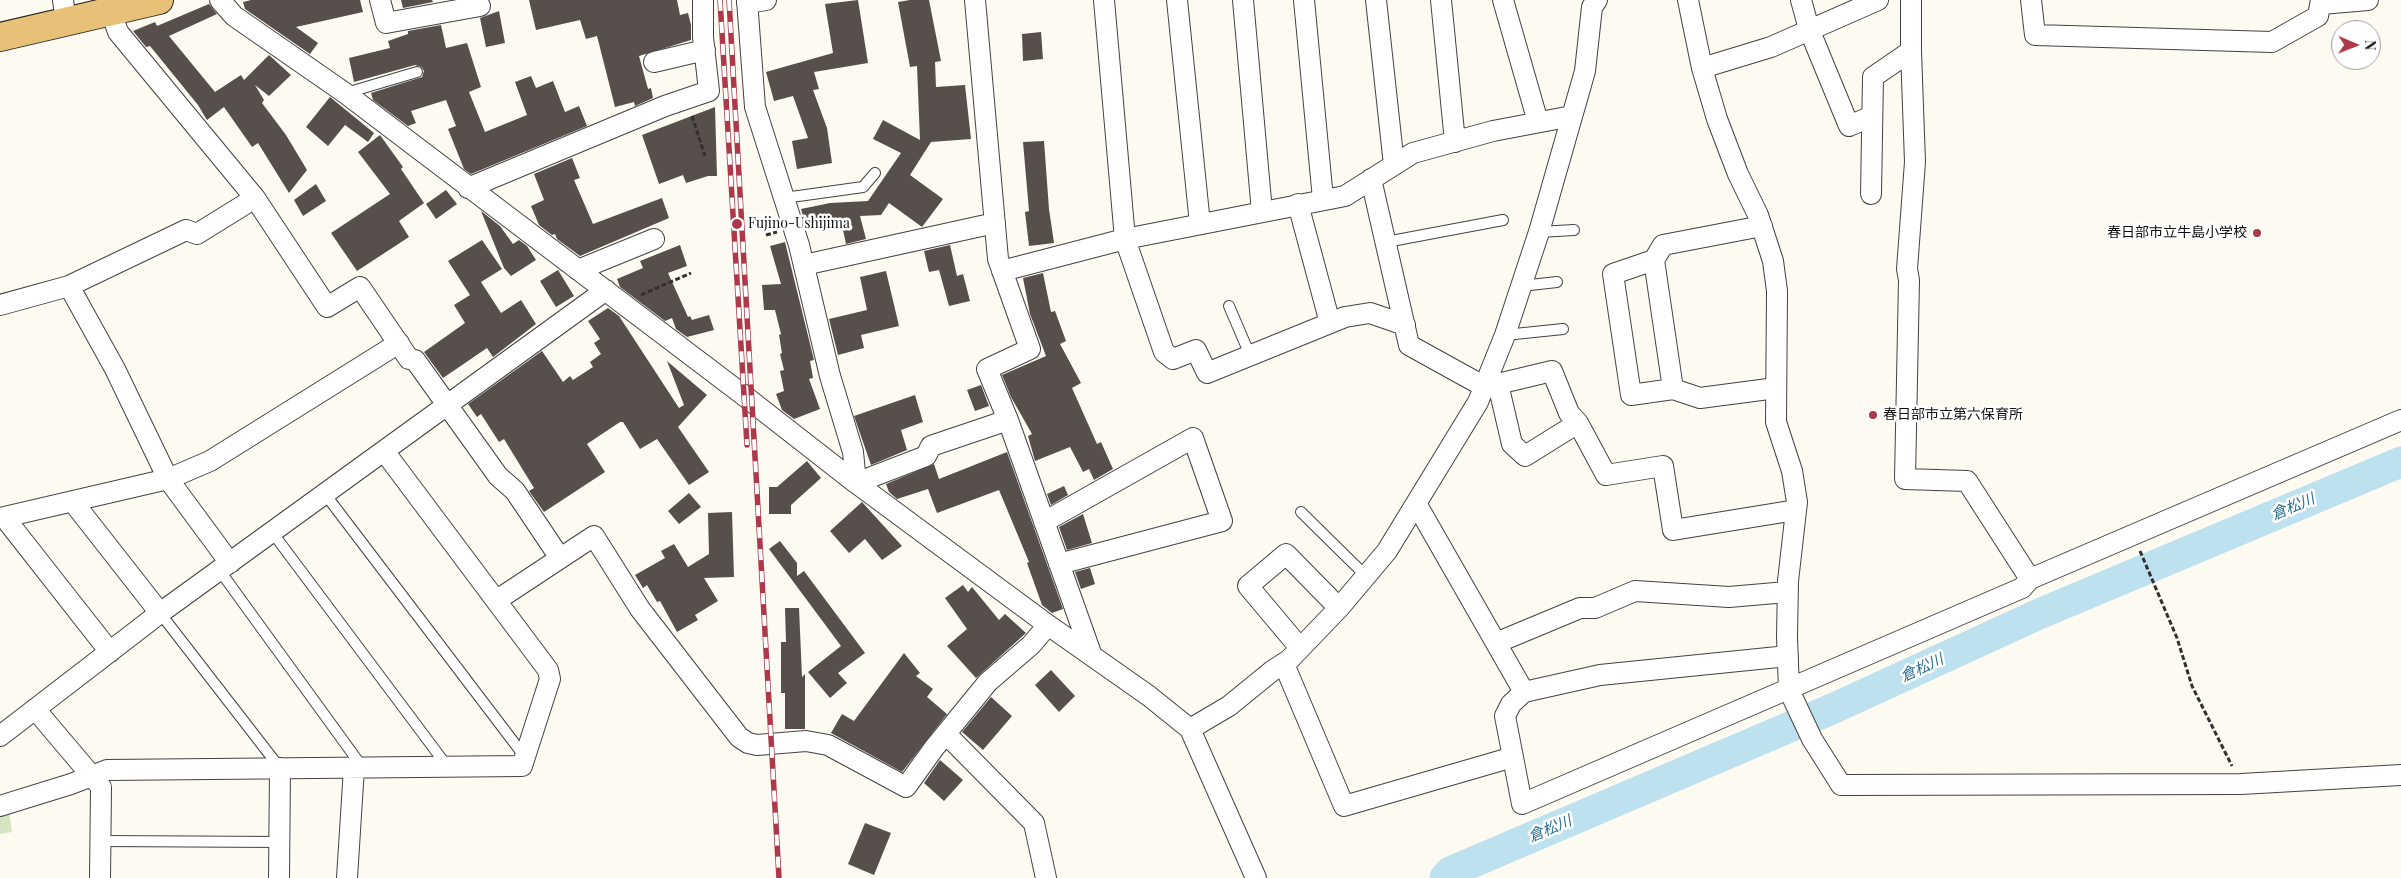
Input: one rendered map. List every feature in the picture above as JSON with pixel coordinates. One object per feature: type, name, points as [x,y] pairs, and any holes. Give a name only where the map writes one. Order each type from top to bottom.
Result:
[{"type":"main road","points":[[0,37],[64,11],[111,11],[159,0]]},
{"type":"street","points":[[220,0],[234,16],[345,93],[468,188],[606,290],[856,483],[1048,625],[1149,696],[1190,729],[1256,878]]},
{"type":"street","points":[[380,0],[386,23],[480,6]]},
{"type":"street","points":[[468,188],[665,106],[709,91],[703,0]]},
{"type":"street","points":[[975,0],[998,259],[1030,348],[987,369],[1008,420],[1092,656]]},
{"type":"street","points":[[1104,0],[1125,239],[1164,352],[1173,359],[1196,350],[1208,372],[1345,317],[1370,313],[1405,325]]},
{"type":"street","points":[[1177,0],[1200,224]]},
{"type":"street","points":[[1243,0],[1262,212]]},
{"type":"street","points":[[1304,0],[1323,199]]},
{"type":"street","points":[[1376,0],[1394,165]]},
{"type":"street","points":[[1441,0],[1455,142]]},
{"type":"street","points":[[1503,0],[1538,122]]},
{"type":"street","points":[[1190,729],[1228,706],[1284,664],[1339,608],[1387,551],[1417,505],[1478,402],[1491,385],[1505,335],[1539,232],[1585,71],[1592,7],[1596,0]]},
{"type":"street","points":[[1688,0],[1702,68],[1717,119],[1762,226],[1773,261],[1777,291],[1776,422],[1792,471],[1797,502],[1787,592],[1788,656],[1791,693],[1810,734],[1841,785],[2241,784],[2401,775]]},
{"type":"street","points":[[1801,0],[1809,29],[1850,126],[1872,116]]},
{"type":"street","points":[[1911,0],[1915,162],[1906,269],[1909,280],[1905,479],[1967,481],[2030,579]]},
{"type":"street","points":[[2031,0],[2035,35],[2272,42],[2318,16],[2321,2],[2368,0]]},
{"type":"street","points":[[754,1],[756,107],[804,265],[830,376],[852,452],[856,483]]},
{"type":"street","points":[[1702,68],[1771,47],[1868,2]]},
{"type":"street","points":[[111,11],[118,32],[255,198],[327,307],[360,288],[410,359],[415,360],[498,476],[515,491],[560,558]]},
{"type":"street","points":[[654,62],[705,50]]},
{"type":"street","points":[[1871,194],[1873,77],[1911,51]]},
{"type":"street","points":[[1002,271],[1125,239],[1345,196],[1413,153],[1538,122],[1572,116]]},
{"type":"street","points":[[1371,179],[1409,345],[1491,385],[1552,371],[1569,413],[1578,423],[1606,475],[1663,466],[1673,530],[1796,510]]},
{"type":"street","points":[[0,306],[69,286],[186,230],[197,234],[255,198]]},
{"type":"street","points":[[1298,204],[1330,323]]},
{"type":"street","points":[[804,265],[995,223]]},
{"type":"street","points":[[1762,226],[1663,246],[1654,260],[1613,274],[1631,395],[1673,389],[1700,398],[1776,388]]},
{"type":"street","points":[[578,270],[654,240]]},
{"type":"street","points":[[1654,260],[1673,389]]},
{"type":"street","points":[[69,286],[115,369],[168,479],[224,567]]},
{"type":"street","points":[[0,736],[160,613],[606,290]]},
{"type":"street","points":[[110,652],[2,518],[168,479],[210,461],[399,344]]},
{"type":"street","points":[[1491,385],[1512,444],[1525,456],[1578,423]]},
{"type":"street","points":[[856,483],[926,456],[932,446],[1008,420]]},
{"type":"street","points":[[1788,656],[1600,675],[1524,692],[1512,704],[1505,716],[1522,804],[1791,693],[2022,588],[2030,579],[2401,420]]},
{"type":"street","points":[[1044,522],[1193,438],[1222,521],[1059,564]]},
{"type":"street","points":[[0,806],[107,770],[522,766],[550,679],[548,670],[384,451]]},
{"type":"street","points":[[73,502],[160,613]]},
{"type":"street","points":[[1417,505],[1524,692]]},
{"type":"street","points":[[497,600],[594,536],[640,609],[739,737],[748,743],[758,745],[806,741],[828,745],[906,787],[988,682],[1031,645],[1048,625]]},
{"type":"street","points":[[1300,648],[1248,586],[1286,554],[1339,608]]},
{"type":"street","points":[[1496,643],[1580,608],[1595,608],[1635,591],[1729,597],[1787,592]]},
{"type":"street","points":[[1284,664],[1344,806],[1513,757]]},
{"type":"street","points":[[35,709],[101,787],[100,878]]},
{"type":"street","points":[[946,734],[1034,823],[1046,878]]},
{"type":"street","points":[[279,878],[280,768]]},
{"type":"street","points":[[347,878],[358,768]]},
{"type":"lane","points":[[345,93],[416,72]]},
{"type":"lane","points":[[784,198],[863,187],[876,173]]},
{"type":"lane","points":[[1386,242],[1503,220]]},
{"type":"lane","points":[[1539,232],[1574,230]]},
{"type":"lane","points":[[1521,286],[1557,282]]},
{"type":"lane","points":[[1229,306],[1250,356]]},
{"type":"lane","points":[[1505,335],[1563,329]]},
{"type":"lane","points":[[325,494],[525,757]]},
{"type":"lane","points":[[1301,512],[1366,576]]},
{"type":"lane","points":[[272,532],[448,767]]},
{"type":"lane","points":[[224,567],[358,768]]},
{"type":"lane","points":[[160,613],[280,768]]},
{"type":"lane","points":[[101,841],[280,842]]},
{"type":"path","points":[[692,117],[705,156]]},
{"type":"path","points":[[622,303],[691,273]]},
{"type":"path","points":[[2139,550],[2177,638],[2192,686],[2241,784]]},
{"type":"green space","points":[[9,811],[12,832],[0,834],[0,814]]},
{"type":"building","points":[[251,0],[360,0],[363,12],[296,27],[318,43],[310,54],[245,9],[243,2]]},
{"type":"building","points":[[401,0],[432,0],[433,2],[403,8]]},
{"type":"building","points":[[529,0],[677,0],[680,15],[688,13],[691,25],[691,40],[639,56],[648,89],[651,88],[653,98],[635,106],[634,102],[615,107],[597,36],[586,39],[580,20],[536,30]]},
{"type":"building","points":[[858,0],[868,63],[814,72],[819,89],[813,90],[827,128],[832,163],[797,169],[792,141],[808,138],[793,96],[774,101],[766,72],[833,53],[825,4]]},
{"type":"building","points":[[929,0],[941,61],[935,62],[936,87],[965,85],[971,139],[931,142],[910,175],[943,199],[922,227],[889,203],[881,215],[860,216],[866,239],[846,244],[841,220],[806,227],[801,209],[830,203],[868,201],[901,153],[873,139],[883,120],[920,140],[917,66],[910,67],[898,2]]},
{"type":"building","points":[[209,4],[217,14],[169,36],[215,92],[241,75],[244,80],[269,55],[291,75],[269,96],[255,85],[264,100],[262,103],[286,135],[307,170],[289,193],[258,143],[252,147],[224,107],[207,120],[198,105],[150,46],[146,47],[133,31],[155,22],[157,26]]},
{"type":"building","points":[[499,11],[505,43],[486,47],[480,18]]},
{"type":"building","points":[[441,25],[446,48],[467,43],[481,87],[469,92],[485,132],[527,115],[515,82],[531,76],[536,88],[553,81],[565,112],[579,106],[587,126],[471,174],[464,169],[448,129],[456,126],[446,100],[411,111],[416,123],[408,126],[373,100],[371,93],[422,77],[424,71],[421,67],[415,65],[354,82],[349,58],[390,48],[388,41],[408,34],[408,31]]},
{"type":"building","points":[[1041,32],[1043,59],[1023,61],[1022,34]]},
{"type":"building","points":[[330,97],[374,133],[368,142],[345,125],[328,146],[306,127]]},
{"type":"building","points":[[715,107],[717,176],[708,176],[686,183],[683,175],[659,184],[642,135]]},
{"type":"building","points":[[380,135],[403,167],[401,169],[424,203],[399,221],[409,237],[357,271],[331,233],[390,194],[358,152]]},
{"type":"building","points":[[1044,141],[1049,209],[1054,243],[1029,246],[1025,212],[1029,211],[1023,142]]},
{"type":"building","points":[[572,158],[580,178],[574,180],[593,224],[662,198],[669,218],[580,256],[557,239],[555,234],[552,235],[539,225],[531,206],[544,200],[534,174]]},
{"type":"building","points":[[316,184],[326,201],[303,216],[294,200]]},
{"type":"building","points":[[446,190],[457,204],[436,219],[426,204]]},
{"type":"building","points":[[481,211],[500,226],[513,244],[519,240],[527,246],[536,260],[511,276],[504,268]]},
{"type":"building","points":[[482,240],[502,269],[481,282],[501,313],[521,300],[536,324],[493,357],[487,348],[443,378],[424,352],[465,323],[454,305],[470,295],[448,261]]},
{"type":"building","points":[[785,242],[814,360],[810,361],[813,378],[809,379],[820,409],[794,419],[782,410],[776,394],[784,391],[780,371],[784,370],[780,354],[782,353],[779,335],[781,334],[775,310],[764,310],[762,285],[781,284],[770,246]]},
{"type":"building","points":[[680,245],[687,266],[668,273],[688,317],[690,316],[692,320],[709,315],[714,330],[687,337],[676,329],[672,318],[665,321],[620,287],[617,279],[643,268],[640,261]]},
{"type":"building","points":[[950,245],[957,276],[963,274],[970,301],[949,306],[939,270],[929,272],[924,251]]},
{"type":"building","points":[[558,270],[574,296],[556,307],[540,281]]},
{"type":"building","points":[[886,271],[899,326],[861,335],[864,348],[838,355],[829,319],[867,310],[860,277]]},
{"type":"building","points":[[1043,273],[1051,312],[1055,311],[1066,341],[1060,344],[1081,383],[1072,388],[1097,444],[1101,442],[1113,469],[1094,480],[1089,469],[1083,472],[1070,447],[1035,461],[1028,436],[1032,434],[1011,397],[1002,375],[1046,356],[1030,314],[1023,278]]},
{"type":"building","points":[[608,308],[619,316],[679,408],[684,405],[667,361],[707,395],[678,427],[709,472],[689,485],[657,439],[640,449],[623,422],[620,422],[587,444],[605,472],[544,512],[529,491],[534,488],[504,439],[499,442],[481,414],[477,417],[468,404],[542,351],[563,382],[570,376],[573,380],[593,367],[590,362],[601,354],[594,343],[600,339],[588,321]]},
{"type":"building","points":[[981,385],[989,406],[975,411],[967,390]]},
{"type":"building","points":[[915,395],[923,422],[901,430],[907,450],[871,465],[854,416]]},
{"type":"building","points":[[1007,452],[1063,609],[1052,613],[1042,605],[1027,563],[1029,562],[999,490],[937,513],[928,489],[897,499],[889,492],[886,484],[934,464],[939,479]]},
{"type":"building","points":[[807,461],[821,478],[791,505],[791,514],[769,514],[769,487],[777,487]]},
{"type":"building","points":[[1064,486],[1068,495],[1051,505],[1047,494]]},
{"type":"building","points":[[689,493],[701,507],[679,524],[668,511]]},
{"type":"building","points":[[862,502],[902,546],[882,560],[865,539],[849,553],[830,531]]},
{"type":"building","points":[[732,512],[734,577],[704,578],[718,601],[695,615],[698,620],[677,632],[660,601],[657,602],[647,585],[643,588],[635,575],[665,558],[661,551],[674,544],[688,567],[709,554],[708,513]]},
{"type":"building","points":[[1083,514],[1092,543],[1067,550],[1059,527]]},
{"type":"building","points":[[780,541],[797,563],[797,576],[804,571],[865,653],[838,673],[847,683],[830,698],[808,672],[841,646],[769,549]]},
{"type":"building","points":[[1090,568],[1095,584],[1081,589],[1075,572]]},
{"type":"building","points":[[963,585],[968,592],[972,587],[999,620],[1005,614],[1026,633],[976,678],[947,646],[967,629],[945,598]]},
{"type":"building","points":[[785,608],[799,608],[802,677],[805,674],[805,729],[785,729],[785,693],[781,693],[781,642],[786,642]]},
{"type":"building","points":[[904,653],[920,673],[916,676],[933,689],[927,697],[947,714],[902,772],[831,733],[842,714],[854,721]]},
{"type":"building","points":[[1051,670],[1075,696],[1059,712],[1035,685]]},
{"type":"building","points":[[991,697],[1012,716],[983,750],[962,732]]},
{"type":"building","points":[[940,760],[963,780],[944,801],[924,783]]},
{"type":"building","points":[[865,823],[891,833],[874,875],[848,864]]},
{"type":"waterway","name":"倉松川","points":[[1445,878],[1450,872],[1832,709],[2039,614],[2401,462]]},
{"type":"railway","points":[[720,0],[747,445]]},
{"type":"railway","points":[[729,0],[779,878]]},
{"type":"place","name":"Fujino-Ushijima","points":[[737,224]]},
{"type":"place","name":"春日部市立牛島小学校","points":[[2257,233]]},
{"type":"place","name":"春日部市立第六保育所","points":[[1873,415]]}]
